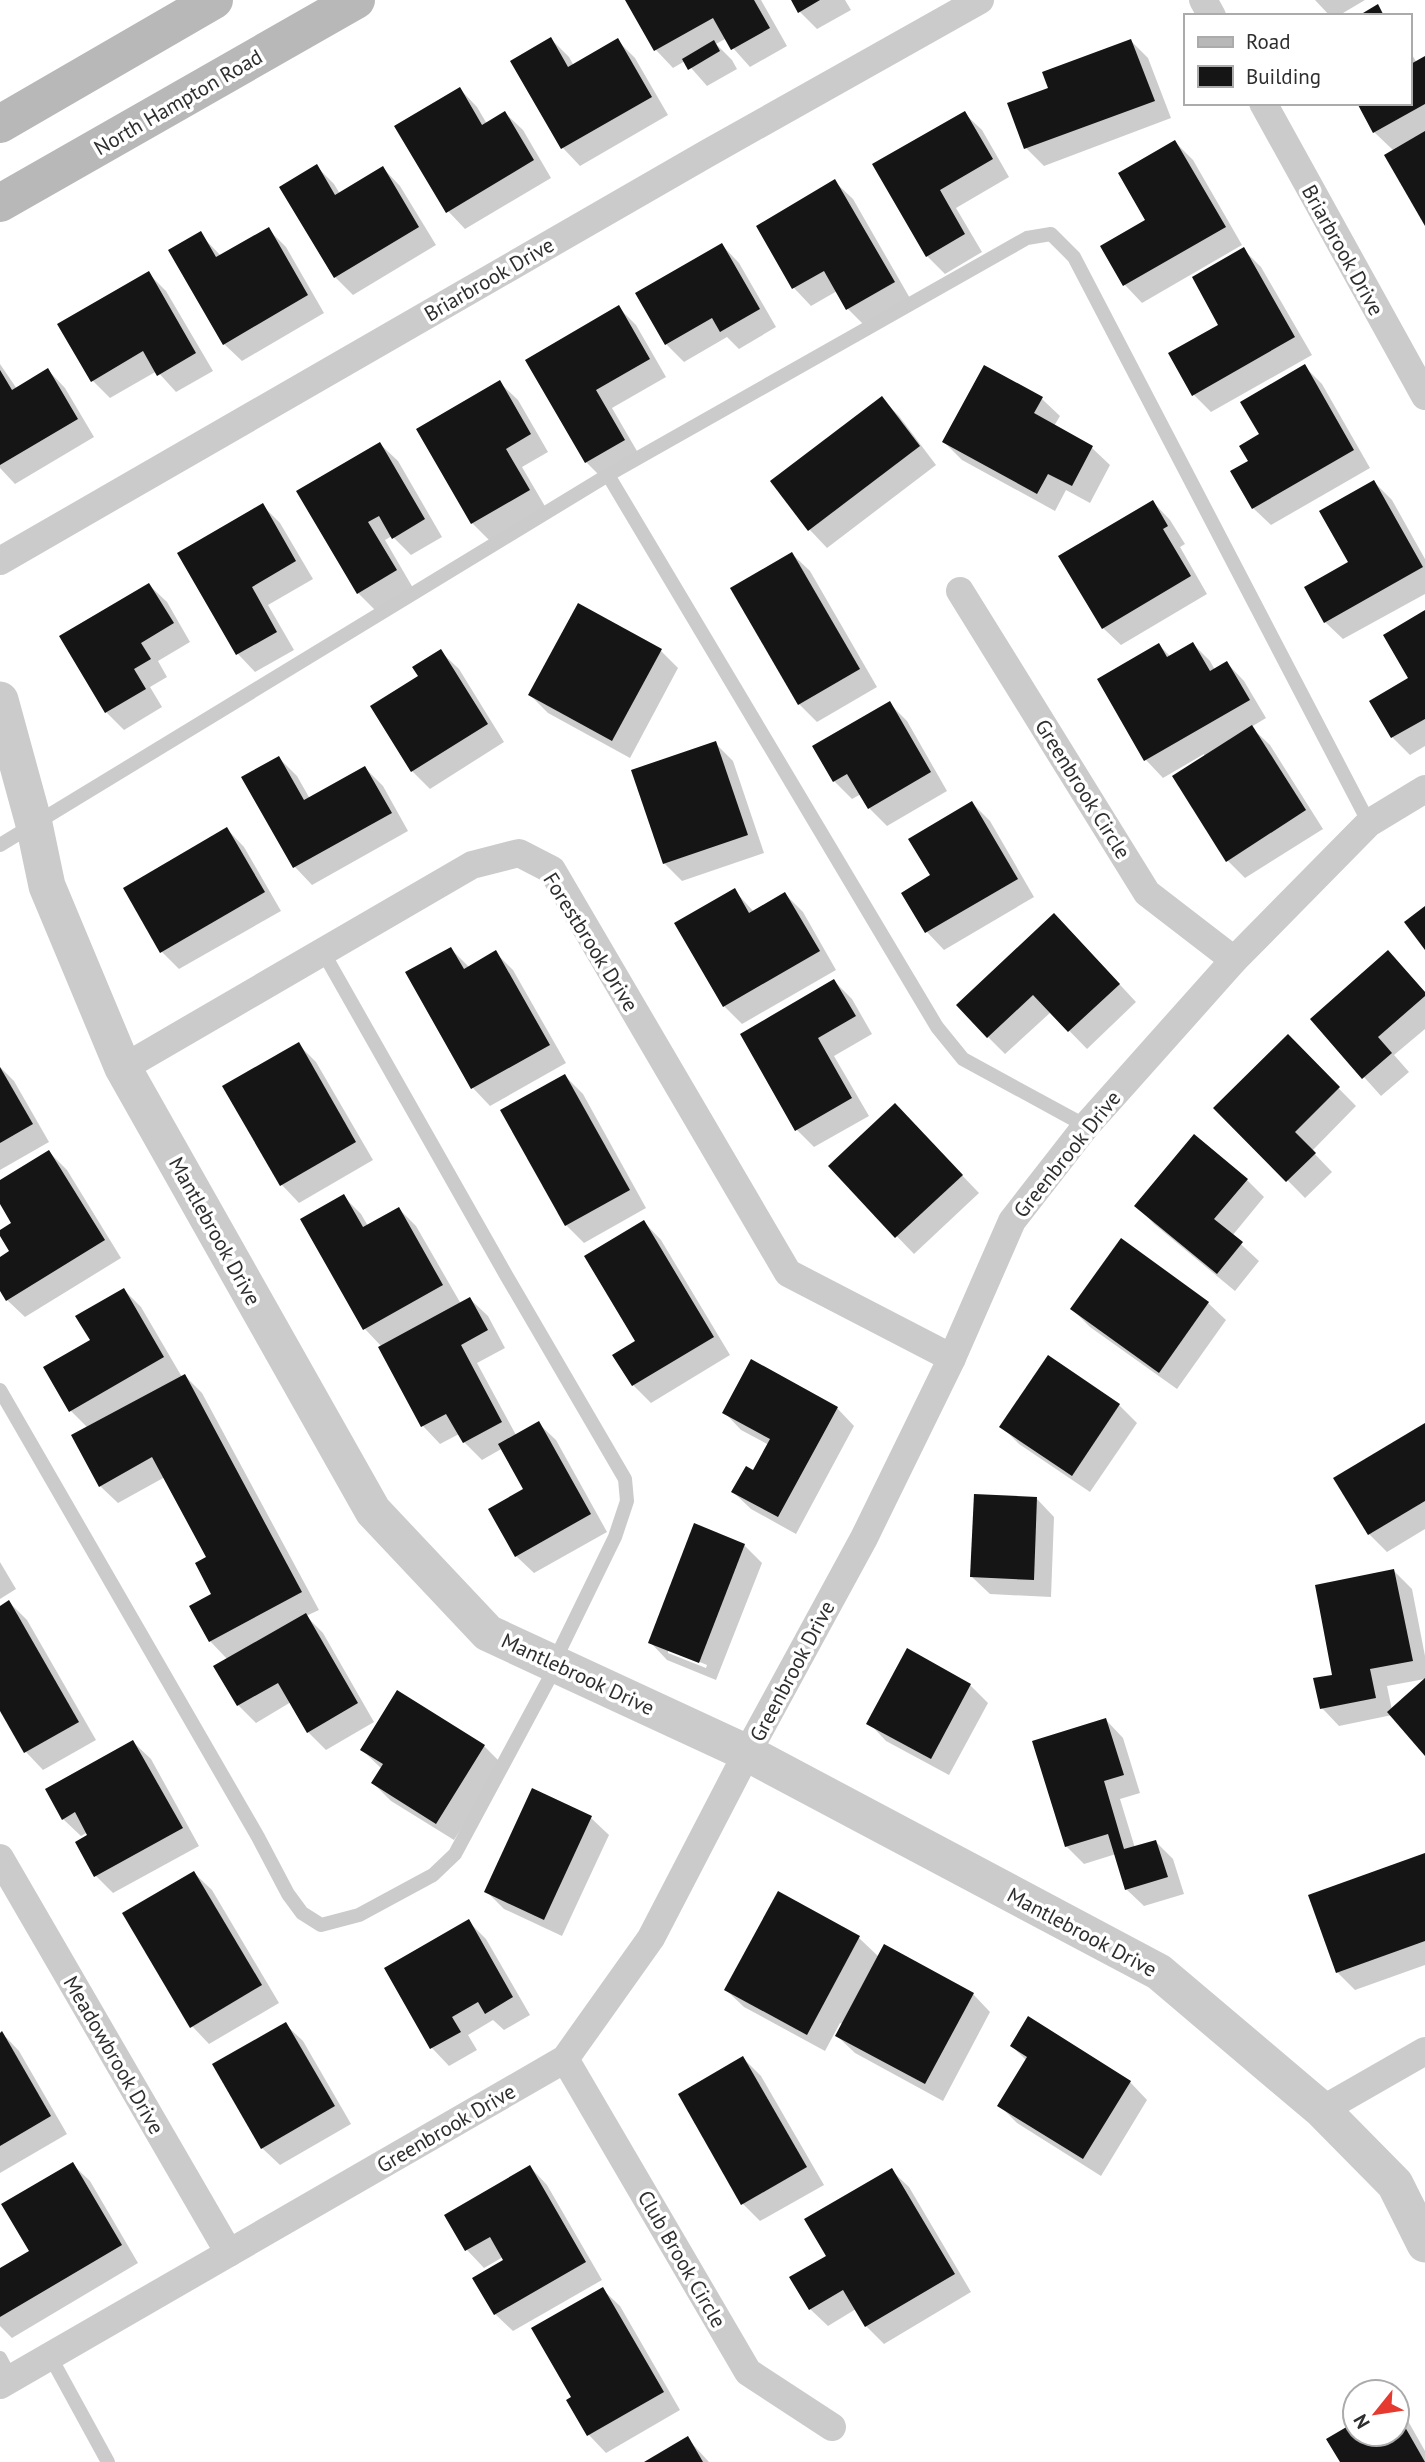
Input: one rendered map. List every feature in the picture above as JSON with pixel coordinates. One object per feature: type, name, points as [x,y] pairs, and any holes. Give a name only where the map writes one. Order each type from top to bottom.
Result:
[{"type":"main road","points":[[0,124],[214,0]]},
{"type":"main road","name":"North Hampton Road","points":[[0,203],[356,0]]},
{"type":"street","name":"Briarbrook Drive","points":[[0,561],[708,153],[980,0]]},
{"type":"street","name":"Briarbrook Drive","points":[[1264,105],[1425,396]]},
{"type":"street","name":"Greenbrook Circle","points":[[960,590],[1147,892],[1234,960]]},
{"type":"street","name":"Mantlebrook Drive","points":[[0,700],[34,824],[47,886],[123,1068],[373,1511],[488,1633],[747,1753],[1159,1972],[1322,2110],[1395,2184],[1425,2245]]},
{"type":"street","name":"Greenbrook Drive","points":[[4,2374],[50,2356],[565,2059],[651,1938],[747,1753],[864,1538],[952,1358],[1012,1221],[1086,1126],[1234,960],[1369,823],[1425,789]]},
{"type":"street","name":"Forestbrook Drive","points":[[123,1068],[472,865],[519,853],[552,870],[788,1273],[952,1358]]},
{"type":"street","name":"Meadowbrook Drive","points":[[0,1858],[229,2253]]},
{"type":"street","points":[[1322,2110],[1425,2051]]},
{"type":"street","name":"Club Brook Circle","points":[[565,2059],[748,2372],[832,2427]]},
{"type":"lane","points":[[0,845],[608,475],[1027,238],[1051,234],[1074,257],[1369,823]]},
{"type":"lane","points":[[608,475],[937,1027],[963,1059],[1086,1126]]},
{"type":"lane","points":[[0,1390],[258,1837],[288,1894],[302,1913],[321,1925],[359,1915],[433,1875],[455,1854],[555,1664],[615,1538],[627,1501],[625,1479],[323,952]]},
{"type":"lane","points":[[50,2356],[108,2462]]},
{"type":"building","points":[[625,0],[754,0],[770,28],[731,50],[713,18],[654,51]]},
{"type":"building","points":[[791,0],[820,0],[798,13]]},
{"type":"building","points":[[1378,4],[1383,14],[1361,14]]},
{"type":"building","points":[[551,37],[568,67],[618,38],[652,97],[561,149],[510,61]]},
{"type":"building","points":[[1131,39],[1155,101],[1024,149],[1007,103],[1048,88],[1042,72]]},
{"type":"building","points":[[714,40],[720,51],[688,70],[682,59]]},
{"type":"building","points":[[1425,56],[1425,104],[1373,133],[1358,105],[1411,105],[1411,64]]},
{"type":"building","points":[[460,87],[482,125],[505,111],[534,160],[446,213],[394,126]]},
{"type":"building","points":[[965,111],[993,159],[940,190],[965,234],[926,257],[872,164]]},
{"type":"building","points":[[1425,131],[1425,226],[1384,155]]},
{"type":"building","points":[[1175,140],[1226,227],[1123,286],[1100,246],[1145,220],[1118,173]]},
{"type":"building","points":[[317,164],[335,195],[383,166],[419,227],[334,278],[279,187]]},
{"type":"building","points":[[835,179],[895,282],[846,310],[824,271],[792,289],[756,226]]},
{"type":"building","points":[[269,227],[308,295],[223,345],[168,250],[201,231],[216,257]]},
{"type":"building","points":[[722,243],[760,309],[720,332],[712,318],[665,345],[635,293]]},
{"type":"building","points":[[1244,247],[1295,337],[1192,396],[1168,353],[1218,325],[1192,277]]},
{"type":"building","points":[[149,271],[196,353],[157,376],[143,351],[91,382],[57,324]]},
{"type":"building","points":[[619,305],[650,359],[596,390],[625,440],[585,463],[525,360]]},
{"type":"building","points":[[1305,364],[1354,450],[1252,509],[1230,471],[1248,461],[1239,446],[1259,434],[1240,402]]},
{"type":"building","points":[[984,365],[1043,397],[1034,413],[1093,446],[1072,486],[1048,474],[1037,494],[942,442]]},
{"type":"building","points":[[48,368],[78,419],[0,465],[0,370],[12,390]]},
{"type":"building","points":[[500,380],[531,434],[506,449],[530,490],[471,524],[416,429]]},
{"type":"building","points":[[882,396],[920,446],[808,531],[770,481]]},
{"type":"building","points":[[380,442],[425,519],[392,539],[379,516],[368,522],[397,570],[357,594],[296,491]]},
{"type":"building","points":[[1374,480],[1423,567],[1324,623],[1304,587],[1348,562],[1319,511]]},
{"type":"building","points":[[1153,500],[1168,526],[1163,529],[1191,576],[1102,629],[1058,556]]},
{"type":"building","points":[[263,503],[296,561],[252,587],[277,632],[236,655],[177,553]]},
{"type":"building","points":[[792,552],[860,669],[798,705],[730,588]]},
{"type":"building","points":[[149,583],[174,623],[141,643],[151,659],[134,669],[146,689],[105,713],[59,636]]},
{"type":"building","points":[[578,603],[662,649],[612,741],[528,695]]},
{"type":"building","points":[[1425,610],[1425,719],[1391,738],[1369,701],[1408,678],[1383,635]]},
{"type":"building","points":[[1193,642],[1210,671],[1227,661],[1250,700],[1144,761],[1097,679],[1159,643],[1167,657]]},
{"type":"building","points":[[441,649],[488,724],[411,772],[370,706],[418,676],[412,667]]},
{"type":"building","points":[[890,701],[931,772],[868,809],[847,774],[833,782],[812,746]]},
{"type":"building","points":[[1252,725],[1306,810],[1226,862],[1172,776]]},
{"type":"building","points":[[716,741],[748,835],[663,864],[631,770]]},
{"type":"building","points":[[279,756],[304,800],[365,766],[392,813],[293,868],[241,777]]},
{"type":"building","points":[[972,801],[1018,879],[925,933],[901,893],[930,875],[908,839]]},
{"type":"building","points":[[227,827],[265,892],[160,953],[123,888]]},
{"type":"building","points":[[735,888],[749,913],[785,892],[820,951],[723,1007],[674,923]]},
{"type":"building","points":[[1425,906],[1425,950],[1404,922]]},
{"type":"building","points":[[1054,913],[1120,984],[1068,1032],[1033,995],[987,1038],[956,1005]]},
{"type":"building","points":[[451,947],[464,969],[496,950],[550,1045],[471,1089],[405,972]]},
{"type":"building","points":[[1388,950],[1425,992],[1425,996],[1378,1037],[1392,1053],[1362,1079],[1310,1019]]},
{"type":"building","points":[[834,979],[856,1016],[818,1038],[852,1098],[795,1131],[740,1034]]},
{"type":"building","points":[[1288,1034],[1340,1087],[1295,1132],[1316,1153],[1286,1182],[1213,1108]]},
{"type":"building","points":[[299,1042],[356,1142],[280,1186],[222,1086]]},
{"type":"building","points":[[0,1067],[33,1124],[0,1143]]},
{"type":"building","points":[[565,1074],[630,1190],[565,1226],[500,1110]]},
{"type":"building","points":[[895,1103],[963,1175],[895,1238],[828,1166]]},
{"type":"building","points":[[1194,1134],[1248,1179],[1214,1219],[1243,1242],[1217,1274],[1134,1206]]},
{"type":"building","points":[[49,1150],[105,1240],[6,1301],[0,1291],[0,1257],[9,1251],[0,1236],[0,1230],[11,1223],[0,1204],[0,1180]]},
{"type":"building","points":[[344,1194],[363,1227],[399,1207],[443,1285],[363,1330],[300,1219]]},
{"type":"building","points":[[644,1220],[714,1337],[632,1386],[612,1355],[635,1341],[584,1256]]},
{"type":"building","points":[[1121,1238],[1209,1302],[1159,1373],[1070,1309]]},
{"type":"building","points":[[124,1288],[164,1357],[69,1412],[43,1367],[90,1340],[75,1316]]},
{"type":"building","points":[[470,1297],[488,1330],[461,1345],[502,1422],[463,1443],[446,1414],[421,1427],[378,1347]]},
{"type":"building","points":[[1048,1355],[1120,1404],[1072,1476],[999,1427]]},
{"type":"building","points":[[751,1359],[838,1407],[778,1517],[731,1492],[746,1466],[753,1470],[770,1439],[722,1413]]},
{"type":"building","points":[[185,1374],[302,1592],[209,1642],[189,1606],[211,1594],[195,1563],[206,1557],[152,1457],[99,1487],[71,1435]]},
{"type":"building","points":[[539,1421],[591,1514],[515,1557],[488,1509],[523,1489],[498,1444]]},
{"type":"building","points":[[1425,1423],[1425,1501],[1368,1535],[1333,1478]]},
{"type":"building","points":[[974,1494],[1037,1497],[1034,1580],[970,1577]]},
{"type":"building","points":[[694,1523],[745,1544],[699,1663],[648,1643]]},
{"type":"building","points":[[1394,1569],[1413,1661],[1370,1669],[1376,1698],[1320,1709],[1313,1678],[1332,1675],[1315,1585]]},
{"type":"building","points":[[9,1600],[79,1722],[24,1753],[0,1711],[0,1606]]},
{"type":"building","points":[[306,1613],[358,1703],[307,1733],[278,1683],[237,1706],[213,1666]]},
{"type":"building","points":[[907,1648],[971,1684],[931,1759],[866,1724]]},
{"type":"building","points":[[1425,1678],[1425,1756],[1387,1712]]},
{"type":"building","points":[[397,1690],[485,1745],[436,1824],[371,1783],[383,1764],[360,1750]]},
{"type":"building","points":[[1106,1718],[1124,1775],[1104,1781],[1124,1849],[1156,1840],[1168,1877],[1125,1890],[1108,1834],[1065,1847],[1032,1741]]},
{"type":"building","points":[[133,1740],[183,1828],[94,1877],[75,1842],[87,1835],[75,1812],[62,1820],[45,1789]]},
{"type":"building","points":[[532,1788],[592,1816],[544,1920],[484,1892]]},
{"type":"building","points":[[1425,1853],[1425,1941],[1336,1973],[1308,1895]]},
{"type":"building","points":[[194,1871],[262,1985],[190,2028],[122,1913]]},
{"type":"building","points":[[778,1891],[860,1936],[807,2035],[724,1990]]},
{"type":"building","points":[[469,1919],[513,1997],[485,2014],[478,2002],[452,2017],[461,2032],[430,2049],[384,1968]]},
{"type":"building","points":[[884,1944],[974,1993],[925,2084],[835,2036]]},
{"type":"building","points":[[1028,2016],[1131,2081],[1083,2159],[997,2106],[1027,2057],[1010,2046]]},
{"type":"building","points":[[286,2022],[335,2106],[261,2149],[212,2064]]},
{"type":"building","points":[[2,2031],[51,2116],[0,2146],[0,2033]]},
{"type":"building","points":[[743,2056],[807,2167],[741,2205],[678,2094]]},
{"type":"building","points":[[73,2162],[122,2245],[0,2317],[0,2268],[29,2251],[1,2204]]},
{"type":"building","points":[[530,2165],[586,2262],[494,2315],[472,2278],[503,2260],[490,2237],[465,2251],[444,2215]]},
{"type":"building","points":[[892,2168],[955,2274],[865,2327],[843,2290],[809,2310],[789,2277],[826,2256],[804,2219]]},
{"type":"building","points":[[603,2287],[664,2392],[587,2436],[566,2400],[571,2397],[531,2328]]},
{"type":"building","points":[[1341,2430],[1341,2448],[1411,2448],[1411,2438],[1425,2462],[1340,2462],[1326,2439]]},
{"type":"building","points":[[688,2436],[703,2462],[644,2462]]}]
